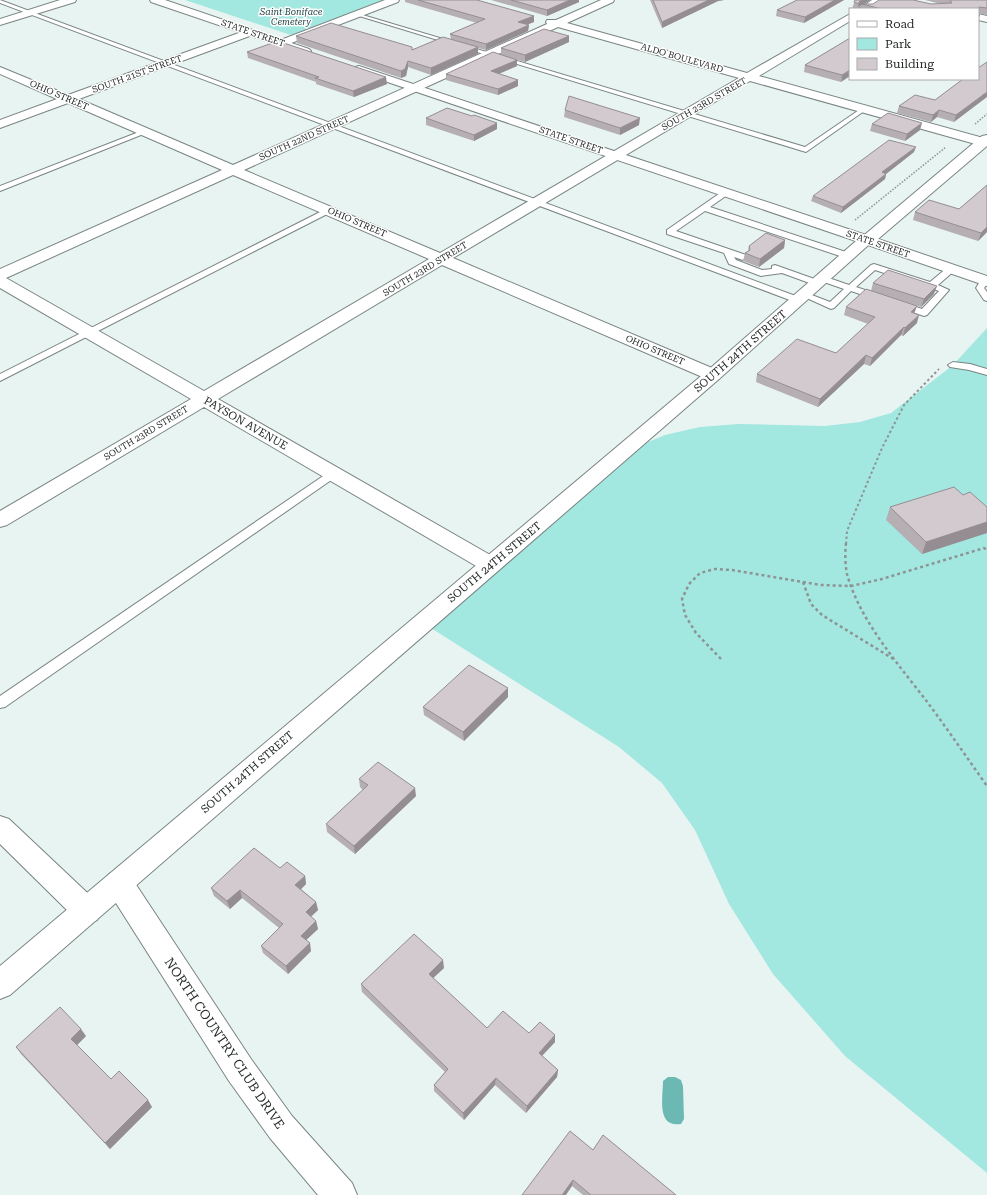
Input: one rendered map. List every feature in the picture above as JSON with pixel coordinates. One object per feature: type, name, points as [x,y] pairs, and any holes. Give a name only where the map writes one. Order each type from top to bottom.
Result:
[{"type":"street","points":[[0,22],[71,0]]},
{"type":"street","name":"STATE STREET","points":[[155,0],[319,55]]},
{"type":"street","points":[[282,43],[394,0]]},
{"type":"street","name":"SOUTH 22ND STREET","points":[[0,275],[609,0]]},
{"type":"street","points":[[866,8],[879,0]]},
{"type":"street","name":"ALDO BOULEVARD","points":[[538,18],[961,136],[985,141]]},
{"type":"street","name":"SOUTH 23RD STREET","points":[[0,520],[849,18]]},
{"type":"street","name":"SOUTH 21ST STREET","points":[[0,124],[251,32]]},
{"type":"street","name":"STATE STREET","points":[[348,65],[986,281]]},
{"type":"street","name":"OHIO STREET","points":[[0,70],[713,375]]},
{"type":"street","name":"SOUTH 24TH STREET","points":[[0,985],[713,375],[867,240],[985,141]]},
{"type":"street","name":"PAYSON AVENUE","points":[[0,281],[491,565]]},
{"type":"street","points":[[0,827],[87,911]]},
{"type":"street","name":"NORTH COUNTRY CLUB DRIVE","points":[[119,883],[244,1076],[281,1127],[340,1195]]},
{"type":"lane","points":[[0,1],[762,287],[811,290],[850,288],[924,313],[945,290],[932,285],[918,285],[892,276],[874,267],[850,288],[831,306],[811,290],[782,271],[763,264]]},
{"type":"lane","points":[[358,14],[806,150],[864,109]]},
{"type":"lane","points":[[0,189],[144,132]]},
{"type":"lane","points":[[726,193],[670,232],[743,257]]},
{"type":"lane","points":[[704,208],[849,256]]},
{"type":"lane","points":[[0,378],[329,211]]},
{"type":"lane","points":[[728,252],[732,262],[761,273],[782,271]]},
{"type":"lane","points":[[932,285],[951,269]]},
{"type":"lane","points":[[762,287],[782,271]]},
{"type":"lane","points":[[986,281],[980,288],[987,298]]},
{"type":"lane","points":[[872,295],[881,287]]},
{"type":"lane","points":[[899,304],[907,296]]},
{"type":"lane","points":[[953,364],[987,372]]},
{"type":"lane","points":[[0,703],[334,474]]},
{"type":"path","points":[[852,223],[961,136]]},
{"type":"path","points":[[953,364],[936,370],[904,405],[882,448],[847,531],[845,556],[851,586],[857,601],[874,630],[944,723],[987,786]]},
{"type":"path","points":[[721,659],[696,633],[685,615],[682,598],[689,584],[700,574],[715,569],[732,570],[821,584],[851,586],[882,579],[984,548],[987,550]]},
{"type":"path","points":[[802,581],[811,604],[822,615],[897,661]]},
{"type":"green space","name":"Saint Boniface Cemetery","points":[[185,0],[386,0],[291,35]]},
{"type":"green space","points":[[987,328],[987,1173],[845,1056],[773,974],[729,904],[695,830],[662,783],[619,747],[423,623],[622,453],[665,435],[700,427],[738,424],[825,426],[860,422],[891,413],[953,365]]},
{"type":"shaded area","points":[[668,1077],[675,1077],[681,1080],[683,1086],[684,1119],[681,1124],[673,1124],[664,1116],[662,1103],[663,1081]]},
{"type":"building","points":[[418,0],[477,0],[534,16],[518,22],[529,25],[486,44],[450,34],[485,19]]},
{"type":"building","points":[[511,0],[570,0],[547,10]]},
{"type":"building","points":[[653,0],[709,0],[662,22]]},
{"type":"building","points":[[797,0],[835,0],[805,17],[777,10]]},
{"type":"building","points":[[855,0],[862,0],[859,4],[854,2]]},
{"type":"building","points":[[879,0],[913,0],[931,4],[952,3],[950,0],[987,0],[987,8],[878,8],[862,4],[873,4]]},
{"type":"building","points":[[331,23],[412,47],[412,50],[443,37],[478,47],[431,68],[408,61],[405,69],[401,71],[296,36]]},
{"type":"building","points":[[544,29],[569,36],[525,55],[501,48]]},
{"type":"building","points":[[849,39],[849,71],[842,75],[805,65]]},
{"type":"building","points":[[278,41],[386,77],[353,91],[315,78],[319,77],[247,52]]},
{"type":"building","points":[[493,52],[517,60],[491,71],[518,80],[498,89],[446,74]]},
{"type":"building","points":[[987,62],[987,92],[956,115],[939,110],[933,115],[899,106],[915,95],[935,100],[962,80],[979,80],[979,67]]},
{"type":"building","points":[[569,96],[640,118],[620,128],[565,110]]},
{"type":"building","points":[[447,108],[497,123],[474,135],[426,118]]},
{"type":"building","points":[[888,113],[922,123],[907,134],[872,124]]},
{"type":"building","points":[[889,140],[916,147],[882,172],[886,174],[843,207],[813,196]]},
{"type":"building","points":[[987,185],[987,227],[981,233],[915,212],[929,200],[959,209]]},
{"type":"building","points":[[766,233],[785,240],[760,259],[745,253],[750,250],[749,246]]},
{"type":"building","points":[[888,270],[937,286],[924,299],[873,283]]},
{"type":"building","points":[[866,289],[917,306],[911,312],[919,315],[905,328],[904,327],[872,358],[866,355],[820,399],[757,374],[797,339],[836,353],[875,317],[846,307]]},
{"type":"building","points":[[954,487],[963,495],[970,492],[987,507],[987,522],[926,542],[890,507]]},
{"type":"building","points":[[469,665],[508,688],[463,732],[423,707]]},
{"type":"building","points":[[378,762],[415,788],[354,846],[326,824],[368,785],[359,779]]},
{"type":"building","points":[[254,848],[280,868],[287,862],[305,876],[295,885],[316,902],[306,912],[316,921],[301,936],[310,943],[286,966],[261,946],[283,924],[240,890],[227,901],[211,888]]},
{"type":"building","points":[[414,934],[443,960],[429,974],[487,1028],[503,1011],[529,1033],[540,1022],[555,1035],[539,1053],[558,1070],[527,1106],[496,1078],[463,1113],[434,1085],[448,1069],[361,984]]},
{"type":"building","points":[[60,1007],[81,1029],[71,1039],[111,1079],[119,1071],[148,1100],[105,1143],[16,1047]]},
{"type":"building","points":[[570,1131],[593,1150],[603,1135],[676,1195],[591,1195],[573,1180],[562,1195],[522,1195]]}]
